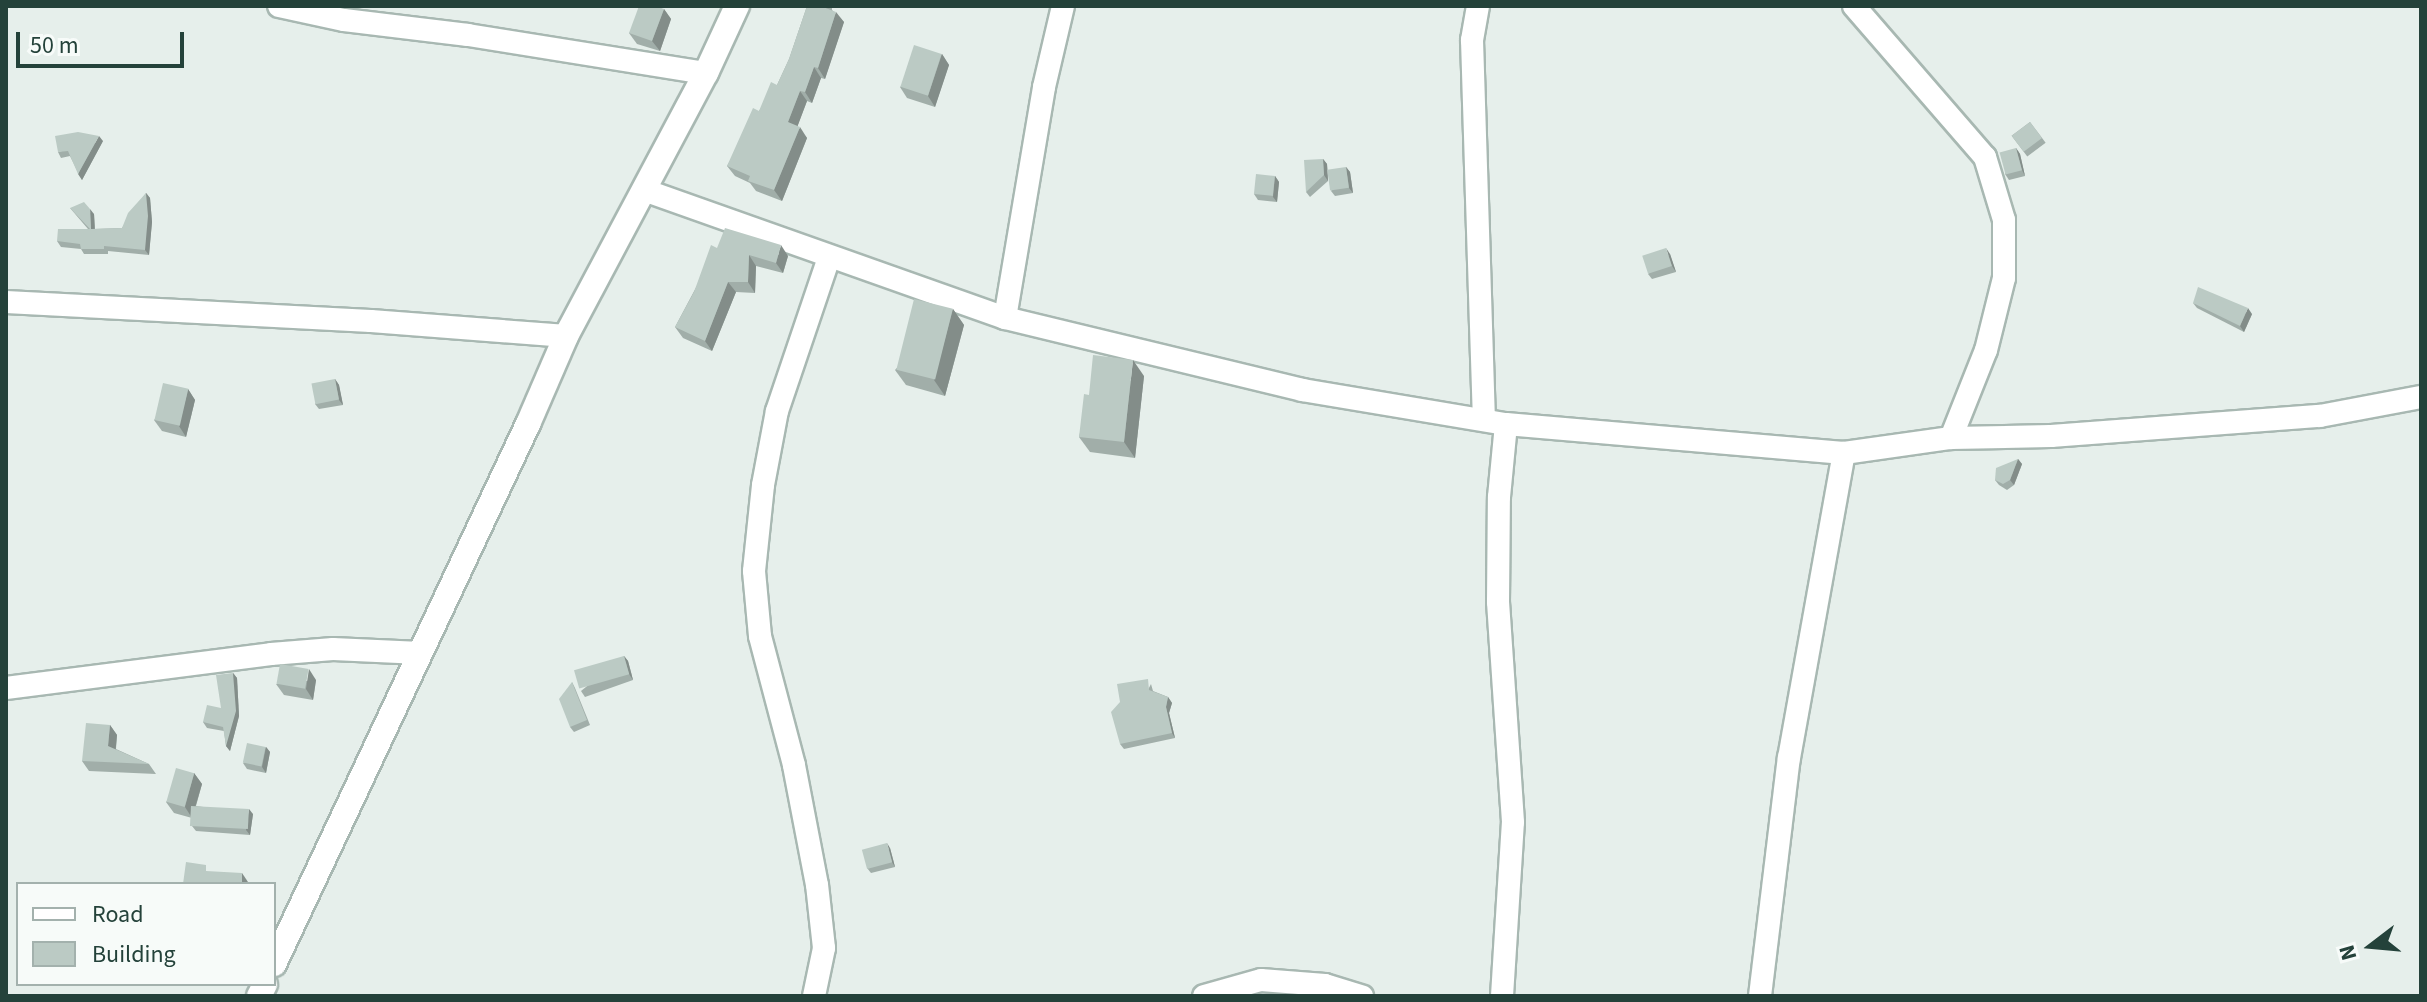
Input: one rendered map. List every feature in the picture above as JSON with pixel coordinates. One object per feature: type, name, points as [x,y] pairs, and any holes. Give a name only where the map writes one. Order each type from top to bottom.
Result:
[{"type":"main road","points":[[276,960],[566,336],[706,73],[737,6]]},
{"type":"street","points":[[279,6],[344,20],[468,35],[706,73]]},
{"type":"street","points":[[1005,318],[1044,87],[1063,6]]},
{"type":"street","points":[[1478,6],[1472,40],[1499,497],[1498,602],[1513,822],[1502,996]]},
{"type":"street","points":[[1854,6],[1985,157],[2004,220],[2004,278],[1986,350],[1951,438]]},
{"type":"street","points":[[644,190],[1005,318],[1302,390],[1495,422],[1844,453],[1951,438],[2051,436],[2320,416],[2421,397]]},
{"type":"street","points":[[814,996],[824,948],[817,885],[794,765],[760,636],[754,571],[763,485],[777,411],[829,257]]},
{"type":"street","points":[[6,302],[371,321],[566,336]]},
{"type":"street","points":[[1760,996],[1789,758],[1844,453]]},
{"type":"street","points":[[6,688],[271,654],[333,649],[421,653]]},
{"type":"street","points":[[1204,996],[1261,980],[1325,985],[1362,996]]},
{"type":"building","points":[[639,6],[664,9],[652,41],[629,33]]},
{"type":"building","points":[[807,6],[823,6],[836,12],[818,68],[814,67],[805,92],[800,91],[788,122],[800,127],[774,190],[748,181],[750,176],[727,166],[753,108],[759,111],[771,82],[777,85]]},
{"type":"building","points":[[914,45],[942,54],[928,96],[900,87]]},
{"type":"building","points":[[2030,122],[2042,138],[2024,152],[2012,136]]},
{"type":"building","points":[[78,132],[99,136],[78,174],[68,151],[58,152],[55,136]]},
{"type":"building","points":[[2016,148],[2022,170],[2006,175],[2000,152]]},
{"type":"building","points":[[1323,159],[1324,175],[1306,192],[1304,160]]},
{"type":"building","points":[[1346,167],[1349,188],[1330,190],[1327,170]]},
{"type":"building","points":[[1256,174],[1275,176],[1273,196],[1254,194]]},
{"type":"building","points":[[146,193],[148,216],[145,250],[104,246],[104,249],[81,249],[80,244],[57,241],[58,229],[90,229],[70,208],[84,202],[90,209],[91,229],[122,228],[128,213]]},
{"type":"building","points":[[725,228],[781,245],[776,263],[749,255],[748,282],[728,282],[705,341],[675,327],[694,292],[711,245],[717,248]]},
{"type":"building","points":[[1666,248],[1672,266],[1648,274],[1642,256]]},
{"type":"building","points":[[2198,287],[2248,308],[2240,326],[2193,303]]},
{"type":"building","points":[[914,299],[953,309],[935,380],[896,370]]},
{"type":"building","points":[[1093,355],[1133,360],[1124,442],[1079,437],[1084,394],[1089,395]]},
{"type":"building","points":[[335,379],[339,400],[315,404],[311,384]]},
{"type":"building","points":[[163,383],[188,389],[180,426],[154,420]]},
{"type":"building","points":[[2018,459],[2010,480],[2003,484],[1995,480],[1996,468]]},
{"type":"building","points":[[624,656],[629,674],[579,689],[574,670]]},
{"type":"building","points":[[280,664],[309,669],[305,689],[277,684]]},
{"type":"building","points":[[233,673],[236,711],[226,746],[223,727],[203,722],[207,705],[221,708],[216,675]]},
{"type":"building","points":[[1148,679],[1149,690],[1168,697],[1166,707],[1172,733],[1120,744],[1111,712],[1120,702],[1117,684]]},
{"type":"building","points":[[572,682],[587,720],[570,727],[559,699]]},
{"type":"building","points":[[86,723],[110,725],[108,746],[149,764],[82,761]]},
{"type":"building","points":[[247,743],[266,747],[261,767],[243,763]]},
{"type":"building","points":[[176,768],[194,773],[185,807],[166,802]]},
{"type":"building","points":[[191,806],[249,809],[248,829],[190,826]]},
{"type":"building","points":[[887,843],[892,862],[867,869],[862,850]]},
{"type":"building","points":[[186,862],[206,865],[206,871],[242,873],[242,882],[183,882]]}]
